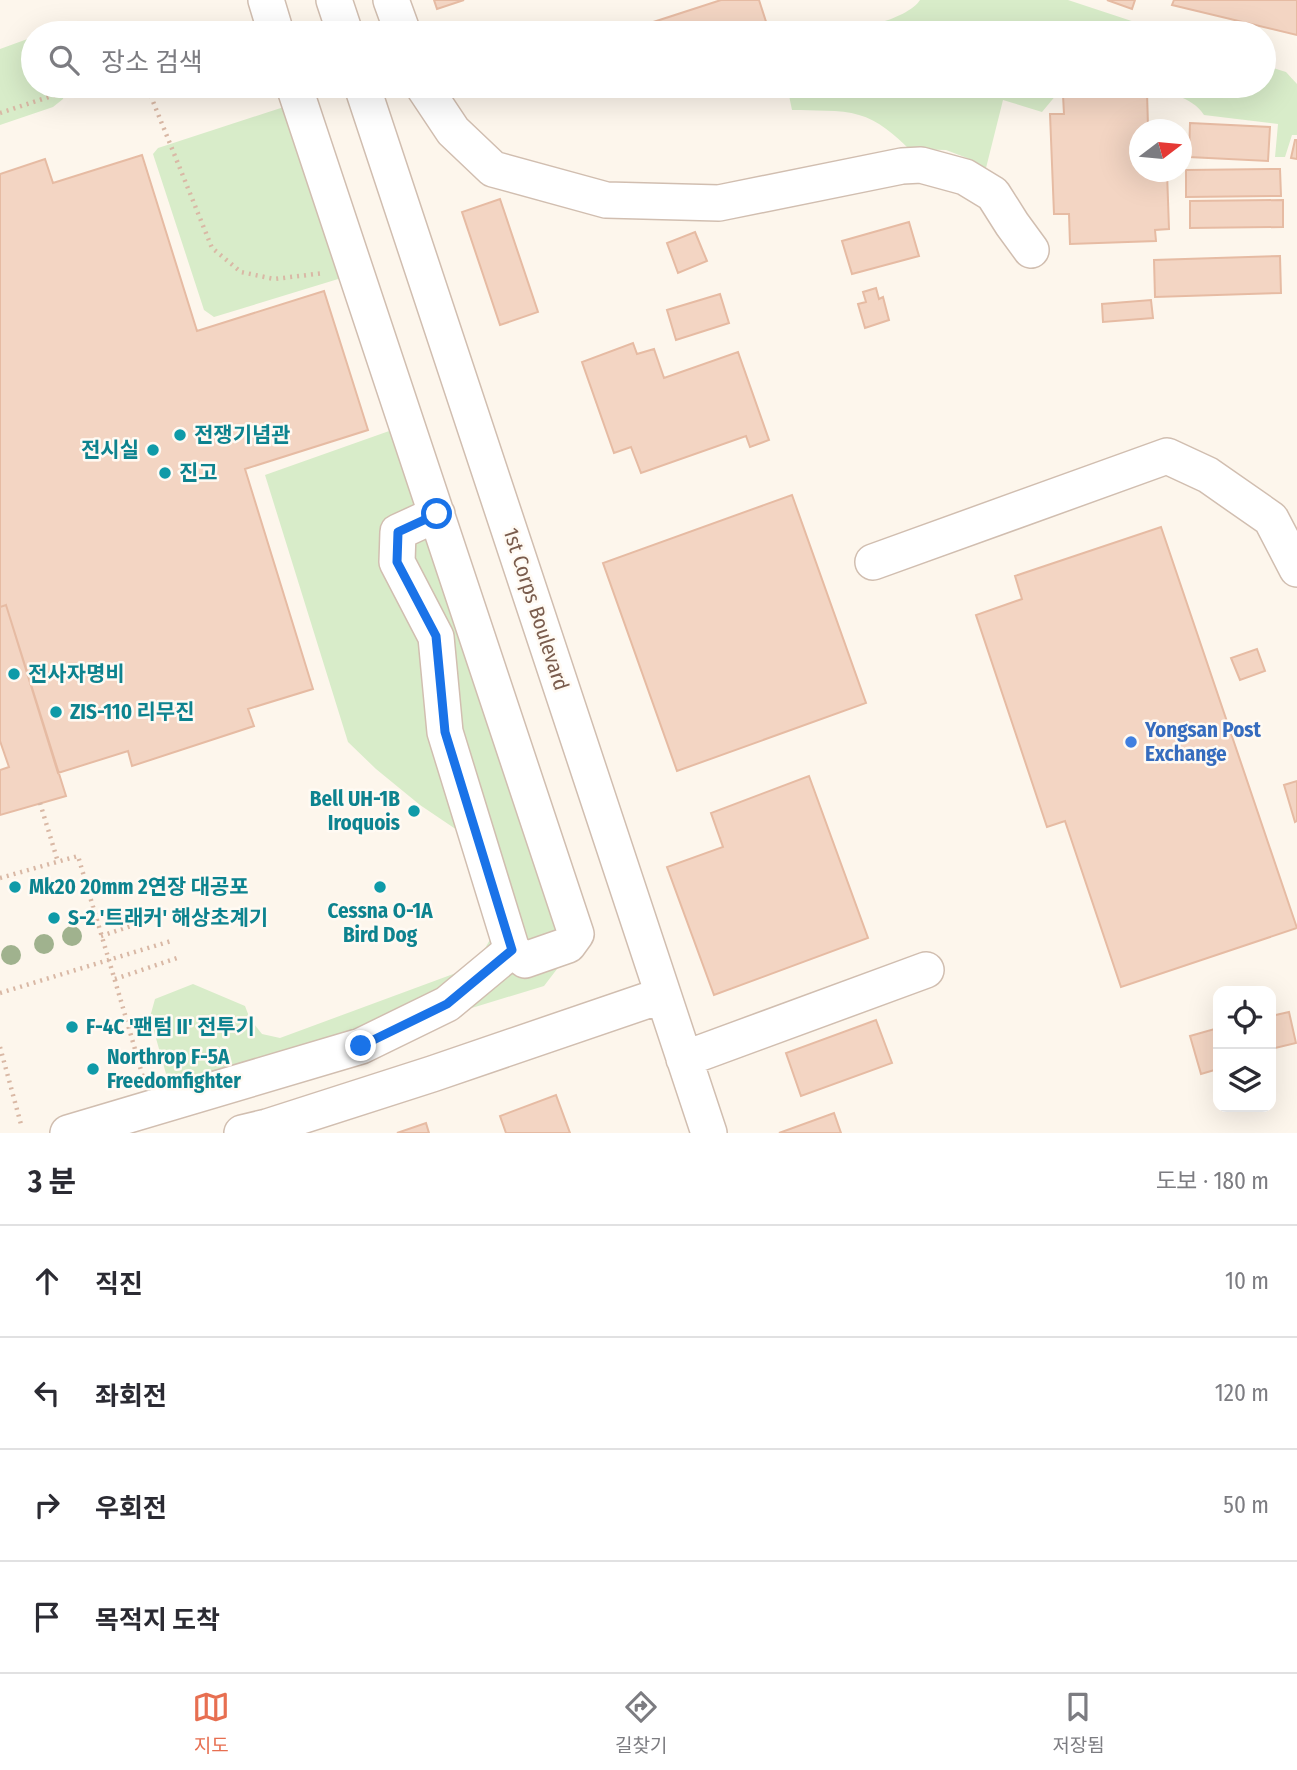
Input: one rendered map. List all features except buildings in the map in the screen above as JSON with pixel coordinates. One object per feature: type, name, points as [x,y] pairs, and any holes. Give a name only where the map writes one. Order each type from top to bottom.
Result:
[{"type":"lane","points":[[266,0],[272,21]]},
{"type":"lane","points":[[334,0],[341,21]]},
{"type":"lane","points":[[391,0],[398,21]]},
{"type":"lane","points":[[297,98],[437,514],[576,934],[568,945],[525,960],[512,950],[445,732],[436,636],[397,562],[398,532],[437,514]]},
{"type":"lane","name":"1st Corps Boulevard","points":[[366,98],[709,1133]]},
{"type":"lane","points":[[431,98],[453,131],[493,169],[606,200],[719,203],[921,164],[965,177],[993,194],[1031,250]]},
{"type":"lane","points":[[873,562],[1167,456],[1208,475],[1271,519],[1297,569]]},
{"type":"lane","points":[[1297,509],[1297,535]]},
{"type":"lane","points":[[68,1133],[361,1046],[447,1004],[512,950]]},
{"type":"lane","points":[[684,1059],[926,970]]},
{"type":"lane","points":[[242,1133],[419,1078],[663,995]]},
{"type":"path","points":[[0,113],[46,98]]},
{"type":"path","points":[[152,98],[212,248],[241,272],[274,279],[354,271]]},
{"type":"path","points":[[40,803],[58,862]]},
{"type":"path","points":[[0,878],[78,856],[152,1109]]},
{"type":"path","points":[[102,936],[164,915]]},
{"type":"path","points":[[0,993],[172,941]]},
{"type":"path","points":[[115,978],[177,958]]},
{"type":"path","points":[[0,1047],[22,1128]]},
{"type":"green space","points":[[920,0],[1068,0],[1132,21],[884,21]]},
{"type":"green space","points":[[21,41],[21,98],[63,99],[53,107],[0,125],[0,49]]},
{"type":"green space","points":[[1276,69],[1286,72],[1297,84],[1297,135],[1292,135],[1285,157],[1275,157],[1278,124],[1204,115],[1183,98],[1276,98]]},
{"type":"green space","points":[[790,98],[1054,98],[1042,112],[1003,100],[986,168],[946,150],[909,149],[892,133],[866,117],[835,111],[792,110]]},
{"type":"green space","points":[[290,105],[348,276],[214,317],[204,310],[153,154],[158,148]]},
{"type":"green space","points":[[392,430],[567,956],[544,986],[190,1094],[170,1088],[150,1017],[155,999],[193,984],[245,1006],[250,1019],[262,1034],[280,1038],[456,973],[483,952],[492,936],[468,854],[457,830],[420,805],[348,742],[265,475]]},
{"type":"place","name":"전쟁기념관","points":[[180,435]]},
{"type":"place","name":"전시실","points":[[153,450]]},
{"type":"place","name":"진고","points":[[165,473]]},
{"type":"place","name":"전사자명비","points":[[14,674]]},
{"type":"place","name":"ZIS-110 리무진","points":[[56,712]]},
{"type":"place","name":"Yongsan Post Exchange","points":[[1131,742]]},
{"type":"place","name":"Bell UH-1B Iroquois","points":[[414,811]]},
{"type":"place","name":"Mk20 20mm 2연장 대공포","points":[[15,887]]},
{"type":"place","name":"Cessna O-1A Bird Dog","points":[[380,887]]},
{"type":"place","name":"S-2 '트래커' 해상초계기","points":[[54,918]]},
{"type":"place","name":"F-4C '팬텀 II' 전투기","points":[[72,1027]]},
{"type":"place","name":"Northrop F-5A Freedomfighter","points":[[93,1069]]},
{"type":"route","points":[[361,1046],[447,1004],[512,950],[445,732],[436,636],[397,562],[398,532],[437,514]]}]
